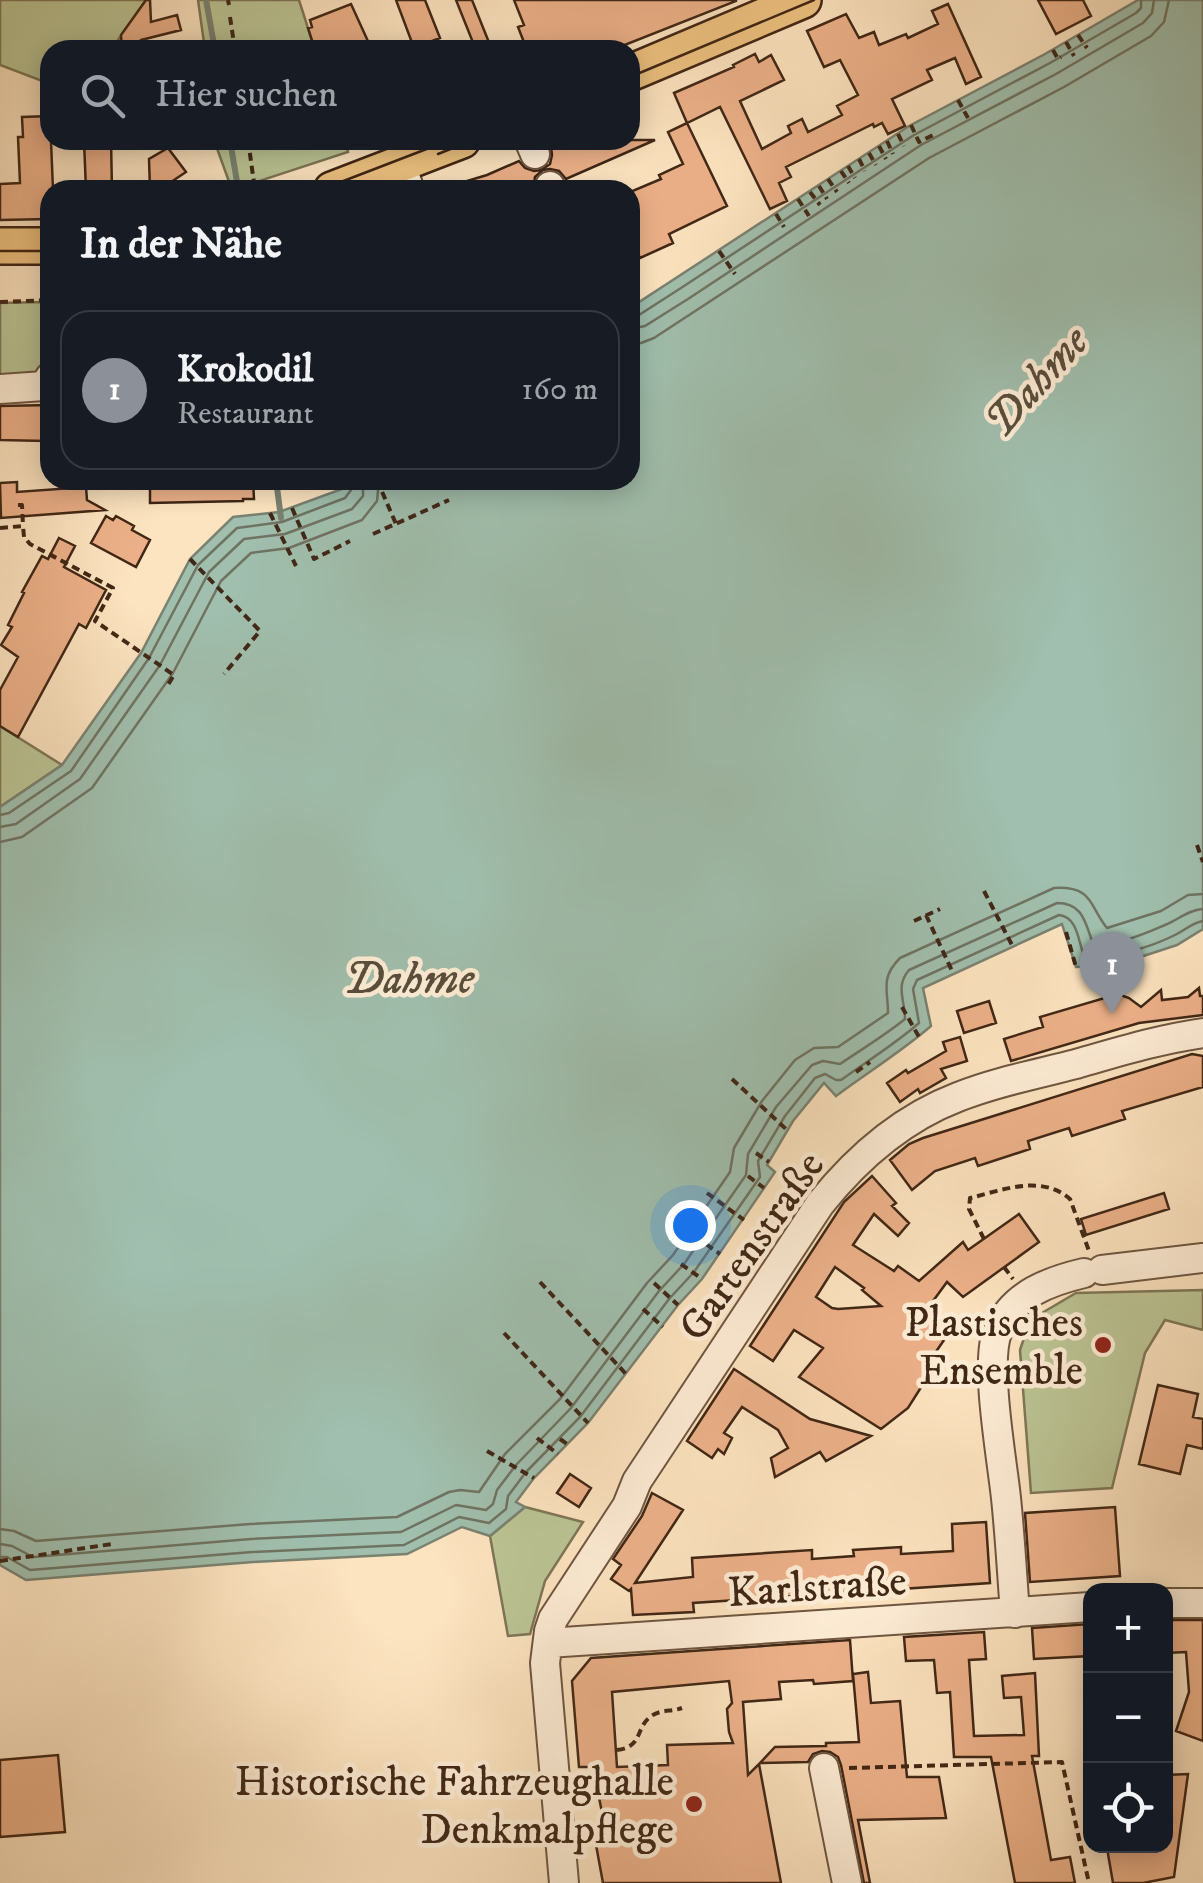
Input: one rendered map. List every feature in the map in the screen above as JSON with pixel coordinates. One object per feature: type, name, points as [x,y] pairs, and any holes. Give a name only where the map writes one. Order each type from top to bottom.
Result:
[{"type":"main road","points":[[640,69],[803,0]]},
{"type":"main road","points":[[404,177],[446,150]]},
{"type":"main road","points":[[0,246],[40,246]]},
{"type":"street","points":[[0,389],[40,386]]},
{"type":"street","name":"Gartenstraße","points":[[548,1643],[553,1620],[627,1506],[637,1481],[820,1204],[855,1164],[912,1120],[959,1096],[1171,1037],[1203,1032]]},
{"type":"street","points":[[1015,1612],[992,1370],[998,1330],[1014,1307],[1036,1288],[1092,1266],[1203,1258]]},
{"type":"street","points":[[1173,1604],[1203,1603]]},
{"type":"street","name":"Karlstraße","points":[[548,1643],[1083,1607]]},
{"type":"street","points":[[548,1643],[545,1663],[564,1883]]},
{"type":"street","points":[[824,1768],[846,1883]]},
{"type":"path","points":[[230,17],[233,40]]},
{"type":"path","points":[[1078,35],[1087,48]]},
{"type":"path","points":[[1066,42],[1074,56]]},
{"type":"path","points":[[1053,50],[1058,59]]},
{"type":"path","points":[[958,100],[968,118]]},
{"type":"path","points":[[911,125],[920,142],[935,134]]},
{"type":"path","points":[[898,134],[904,146]]},
{"type":"path","points":[[887,141],[893,154]]},
{"type":"path","points":[[879,146],[886,158]]},
{"type":"path","points":[[250,150],[254,180]]},
{"type":"path","points":[[869,152],[876,165]]},
{"type":"path","points":[[859,159],[865,171]]},
{"type":"path","points":[[848,166],[855,178]]},
{"type":"path","points":[[841,171],[849,183]]},
{"type":"path","points":[[828,179],[837,192]]},
{"type":"path","points":[[819,186],[826,199]]},
{"type":"path","points":[[810,192],[820,205]]},
{"type":"path","points":[[798,199],[809,216]]},
{"type":"path","points":[[776,214],[784,228]]},
{"type":"path","points":[[719,251],[735,274]]},
{"type":"path","points":[[0,302],[40,300]]},
{"type":"path","points":[[381,490],[396,524]]},
{"type":"path","points":[[373,534],[449,500]]},
{"type":"path","points":[[18,505],[22,505],[24,537],[30,544],[113,588],[97,611],[95,621],[174,675],[166,688]]},
{"type":"path","points":[[292,508],[314,558],[350,541]]},
{"type":"path","points":[[270,512],[296,566]]},
{"type":"path","points":[[0,528],[23,526]]},
{"type":"path","points":[[57,560],[58,549]]},
{"type":"path","points":[[190,559],[260,631],[224,674]]},
{"type":"path","points":[[1198,845],[1203,862]]},
{"type":"path","points":[[984,891],[1013,946]]},
{"type":"path","points":[[914,921],[940,910]]},
{"type":"path","points":[[926,916],[954,973]]},
{"type":"path","points":[[1066,932],[1076,967]]},
{"type":"path","points":[[902,1008],[919,1036]]},
{"type":"path","points":[[860,1078],[854,1069],[870,1062]]},
{"type":"path","points":[[732,1078],[786,1129]]},
{"type":"path","points":[[756,1153],[769,1162]]},
{"type":"path","points":[[748,1176],[764,1188]]},
{"type":"path","points":[[984,1238],[969,1208],[970,1198],[1035,1184],[1070,1199],[1092,1266]]},
{"type":"path","points":[[707,1193],[744,1220]]},
{"type":"path","points":[[684,1230],[720,1254]]},
{"type":"path","points":[[681,1264],[702,1279]]},
{"type":"path","points":[[540,1282],[626,1374]]},
{"type":"path","points":[[654,1282],[678,1304]]},
{"type":"path","points":[[643,1309],[663,1327]]},
{"type":"path","points":[[504,1333],[588,1424]]},
{"type":"path","points":[[537,1438],[558,1454]]},
{"type":"path","points":[[560,1439],[567,1444]]},
{"type":"path","points":[[487,1451],[534,1478]]},
{"type":"path","points":[[0,1560],[112,1544]]},
{"type":"path","points":[[617,1750],[634,1744],[647,1718],[658,1711],[682,1708]]},
{"type":"path","points":[[824,1768],[1062,1762],[1089,1883]]},
{"type":"path","points":[[962,1765],[963,1775]]},
{"type":"path","points":[[579,1830],[605,1829]]},
{"type":"green space","points":[[0,0],[146,0],[118,40],[40,40],[40,80],[0,65]]},
{"type":"green space","points":[[198,0],[299,0],[312,40],[204,40]]},
{"type":"green space","points":[[218,150],[348,152],[263,180],[228,180]]},
{"type":"green space","points":[[40,302],[39,375],[0,378],[0,303]]},
{"type":"green space","points":[[0,726],[62,765],[0,807]]},
{"type":"green space","points":[[1203,1290],[1203,1330],[1165,1320],[1145,1353],[1112,1488],[1031,1493],[1020,1350],[1030,1320],[1076,1293]]},
{"type":"green space","points":[[525,1507],[583,1522],[545,1581],[530,1634],[508,1636],[490,1536]]},
{"type":"water","name":"Dahme","points":[[1138,0],[1203,0],[1203,929],[1177,945],[1116,965],[1076,967],[1062,924],[923,988],[931,1026],[836,1096],[824,1083],[793,1121],[767,1165],[775,1172],[702,1279],[588,1423],[534,1478],[516,1502],[525,1507],[490,1536],[462,1527],[407,1554],[26,1580],[0,1565],[0,807],[62,765],[141,653],[190,559],[233,517],[279,512],[339,490],[640,490],[640,301],[909,126]]},
{"type":"building","points":[[146,0],[150,0],[151,22],[177,15],[181,30],[141,40],[121,40]]},
{"type":"building","points":[[396,0],[425,0],[440,38],[411,40]]},
{"type":"building","points":[[456,0],[472,0],[488,40],[472,40]]},
{"type":"building","points":[[514,0],[736,0],[637,40],[523,40],[518,27],[524,25]]},
{"type":"building","points":[[1038,0],[1083,0],[1091,16],[1056,34]]},
{"type":"building","points":[[351,4],[367,40],[312,40],[310,20]]},
{"type":"building","points":[[948,4],[981,77],[966,84],[955,58],[927,70],[932,80],[892,99],[905,126],[888,134],[882,123],[874,127],[873,124],[786,167],[791,177],[779,183],[787,201],[770,209],[720,107],[687,123],[674,93],[755,54],[759,62],[771,55],[784,80],[740,101],[762,149],[791,133],[788,126],[802,119],[808,132],[842,115],[837,106],[858,95],[840,60],[824,67],[807,31],[846,14],[859,38],[874,32],[879,45],[906,34],[908,38],[938,24],[932,11]]},
{"type":"building","points":[[40,116],[40,150],[51,150],[53,180],[40,180],[40,219],[0,220],[0,184],[20,183],[18,137],[23,137],[22,117]]},
{"type":"building","points":[[687,123],[727,206],[669,234],[673,243],[640,258],[640,188],[683,164],[668,132]]},
{"type":"building","points":[[84,150],[111,150],[112,180],[86,180]]},
{"type":"building","points":[[170,150],[186,172],[174,180],[150,180],[149,159]]},
{"type":"building","points":[[551,150],[632,150],[566,179],[559,171],[550,169],[543,170],[535,180],[470,180],[519,161],[525,168],[541,170],[550,164]]},
{"type":"building","points":[[40,405],[40,441],[0,440],[0,406]]},
{"type":"building","points":[[17,482],[17,492],[86,490],[87,500],[105,510],[1,518],[0,483]]},
{"type":"building","points":[[150,490],[254,490],[254,499],[243,501],[150,503]]},
{"type":"building","points":[[106,516],[113,520],[116,516],[150,540],[136,567],[91,543]]},
{"type":"building","points":[[59,538],[75,546],[64,567],[106,590],[86,628],[79,624],[18,737],[0,726],[0,690],[18,657],[1,645],[12,627],[8,625],[22,592],[42,556],[48,559]]},
{"type":"building","points":[[1199,988],[1203,1015],[1139,1023],[1011,1061],[1004,1039],[1043,1027],[1040,1017],[1118,994],[1141,1007],[1161,990],[1162,1000],[1188,997]]},
{"type":"building","points":[[989,1001],[996,1023],[964,1033],[957,1011]]},
{"type":"building","points":[[960,1037],[967,1061],[941,1069],[946,1078],[920,1093],[918,1089],[900,1102],[887,1083],[946,1051],[943,1042]]},
{"type":"building","points":[[1192,1054],[1203,1056],[1203,1087],[1122,1111],[1125,1119],[1072,1136],[1069,1128],[1028,1141],[1030,1149],[978,1166],[975,1158],[935,1171],[912,1190],[890,1160],[923,1138]]},
{"type":"building","points":[[872,1176],[909,1223],[898,1236],[874,1214],[853,1245],[894,1271],[898,1266],[919,1281],[963,1242],[968,1250],[1019,1214],[1039,1242],[963,1297],[947,1282],[925,1312],[951,1330],[926,1366],[932,1370],[908,1408],[881,1429],[799,1377],[823,1348],[794,1330],[773,1361],[750,1346],[844,1202]],"holes":[[[835,1267],[881,1306],[838,1309],[816,1297]]]},
{"type":"building","points":[[1164,1193],[1169,1209],[1086,1235],[1081,1219]]},
{"type":"building","points":[[734,1369],[810,1419],[871,1436],[826,1461],[820,1452],[775,1477],[771,1458],[788,1448],[778,1430],[742,1407],[724,1433],[732,1438],[724,1454],[718,1449],[712,1458],[687,1441]]},
{"type":"building","points":[[1158,1385],[1198,1394],[1193,1417],[1203,1419],[1203,1449],[1187,1445],[1180,1474],[1139,1464]]},
{"type":"building","points":[[570,1474],[591,1488],[579,1507],[557,1493]]},
{"type":"building","points":[[652,1493],[683,1510],[635,1583],[693,1577],[692,1558],[812,1550],[812,1559],[854,1556],[853,1550],[901,1547],[901,1554],[953,1551],[952,1524],[986,1522],[990,1583],[693,1603],[694,1612],[633,1615],[631,1589],[611,1579],[621,1565],[613,1559],[642,1516]]},
{"type":"building","points":[[1115,1507],[1120,1576],[1030,1582],[1025,1513]]},
{"type":"building","points":[[1173,1620],[1203,1620],[1203,1741],[1176,1731],[1189,1692],[1186,1652],[1173,1653]]},
{"type":"building","points":[[1083,1624],[1083,1656],[1034,1659],[1032,1628]]},
{"type":"building","points":[[984,1632],[986,1659],[969,1660],[974,1736],[1024,1735],[1021,1697],[1004,1698],[1002,1676],[1035,1673],[1039,1756],[1032,1756],[1051,1860],[1070,1857],[1075,1883],[1015,1883],[991,1757],[954,1757],[950,1692],[937,1693],[934,1660],[906,1661],[904,1637]]},
{"type":"building","points":[[850,1640],[853,1681],[779,1682],[781,1699],[743,1702],[748,1775],[759,1764],[781,1883],[603,1883],[596,1845],[608,1843],[593,1767],[579,1767],[572,1681],[591,1658]],"holes":[[[729,1681],[732,1703],[727,1709],[733,1743],[667,1745],[668,1765],[617,1767],[612,1692]]]},
{"type":"building","points":[[868,1672],[871,1703],[900,1701],[907,1777],[939,1777],[946,1818],[858,1820],[870,1883],[864,1883],[838,1757],[822,1751],[813,1754],[808,1762],[760,1763],[775,1747],[859,1742],[853,1674]]},
{"type":"building","points":[[58,1755],[65,1832],[0,1837],[0,1760]]},
{"type":"building","points":[[1188,1774],[1174,1877],[1113,1883],[1108,1853],[1173,1853],[1173,1775]]},
{"type":"waterway","points":[[206,0],[213,40]]},
{"type":"waterway","points":[[232,150],[237,180]]},
{"type":"waterway","points":[[277,490],[281,518]]},
{"type":"tram line","points":[[640,73],[814,0]]},
{"type":"tram line","points":[[346,180],[424,150]]},
{"type":"tram line","points":[[438,154],[448,150]]},
{"type":"tram line","points":[[0,251],[40,251]]},
{"type":"place","name":"Krokodil","points":[[1112,1014]]},
{"type":"place","name":"Plastisches Ensemble","points":[[1103,1345]]},
{"type":"place","name":"Historische Fahrzeughalle Denkmalpflege","points":[[694,1804]]}]
